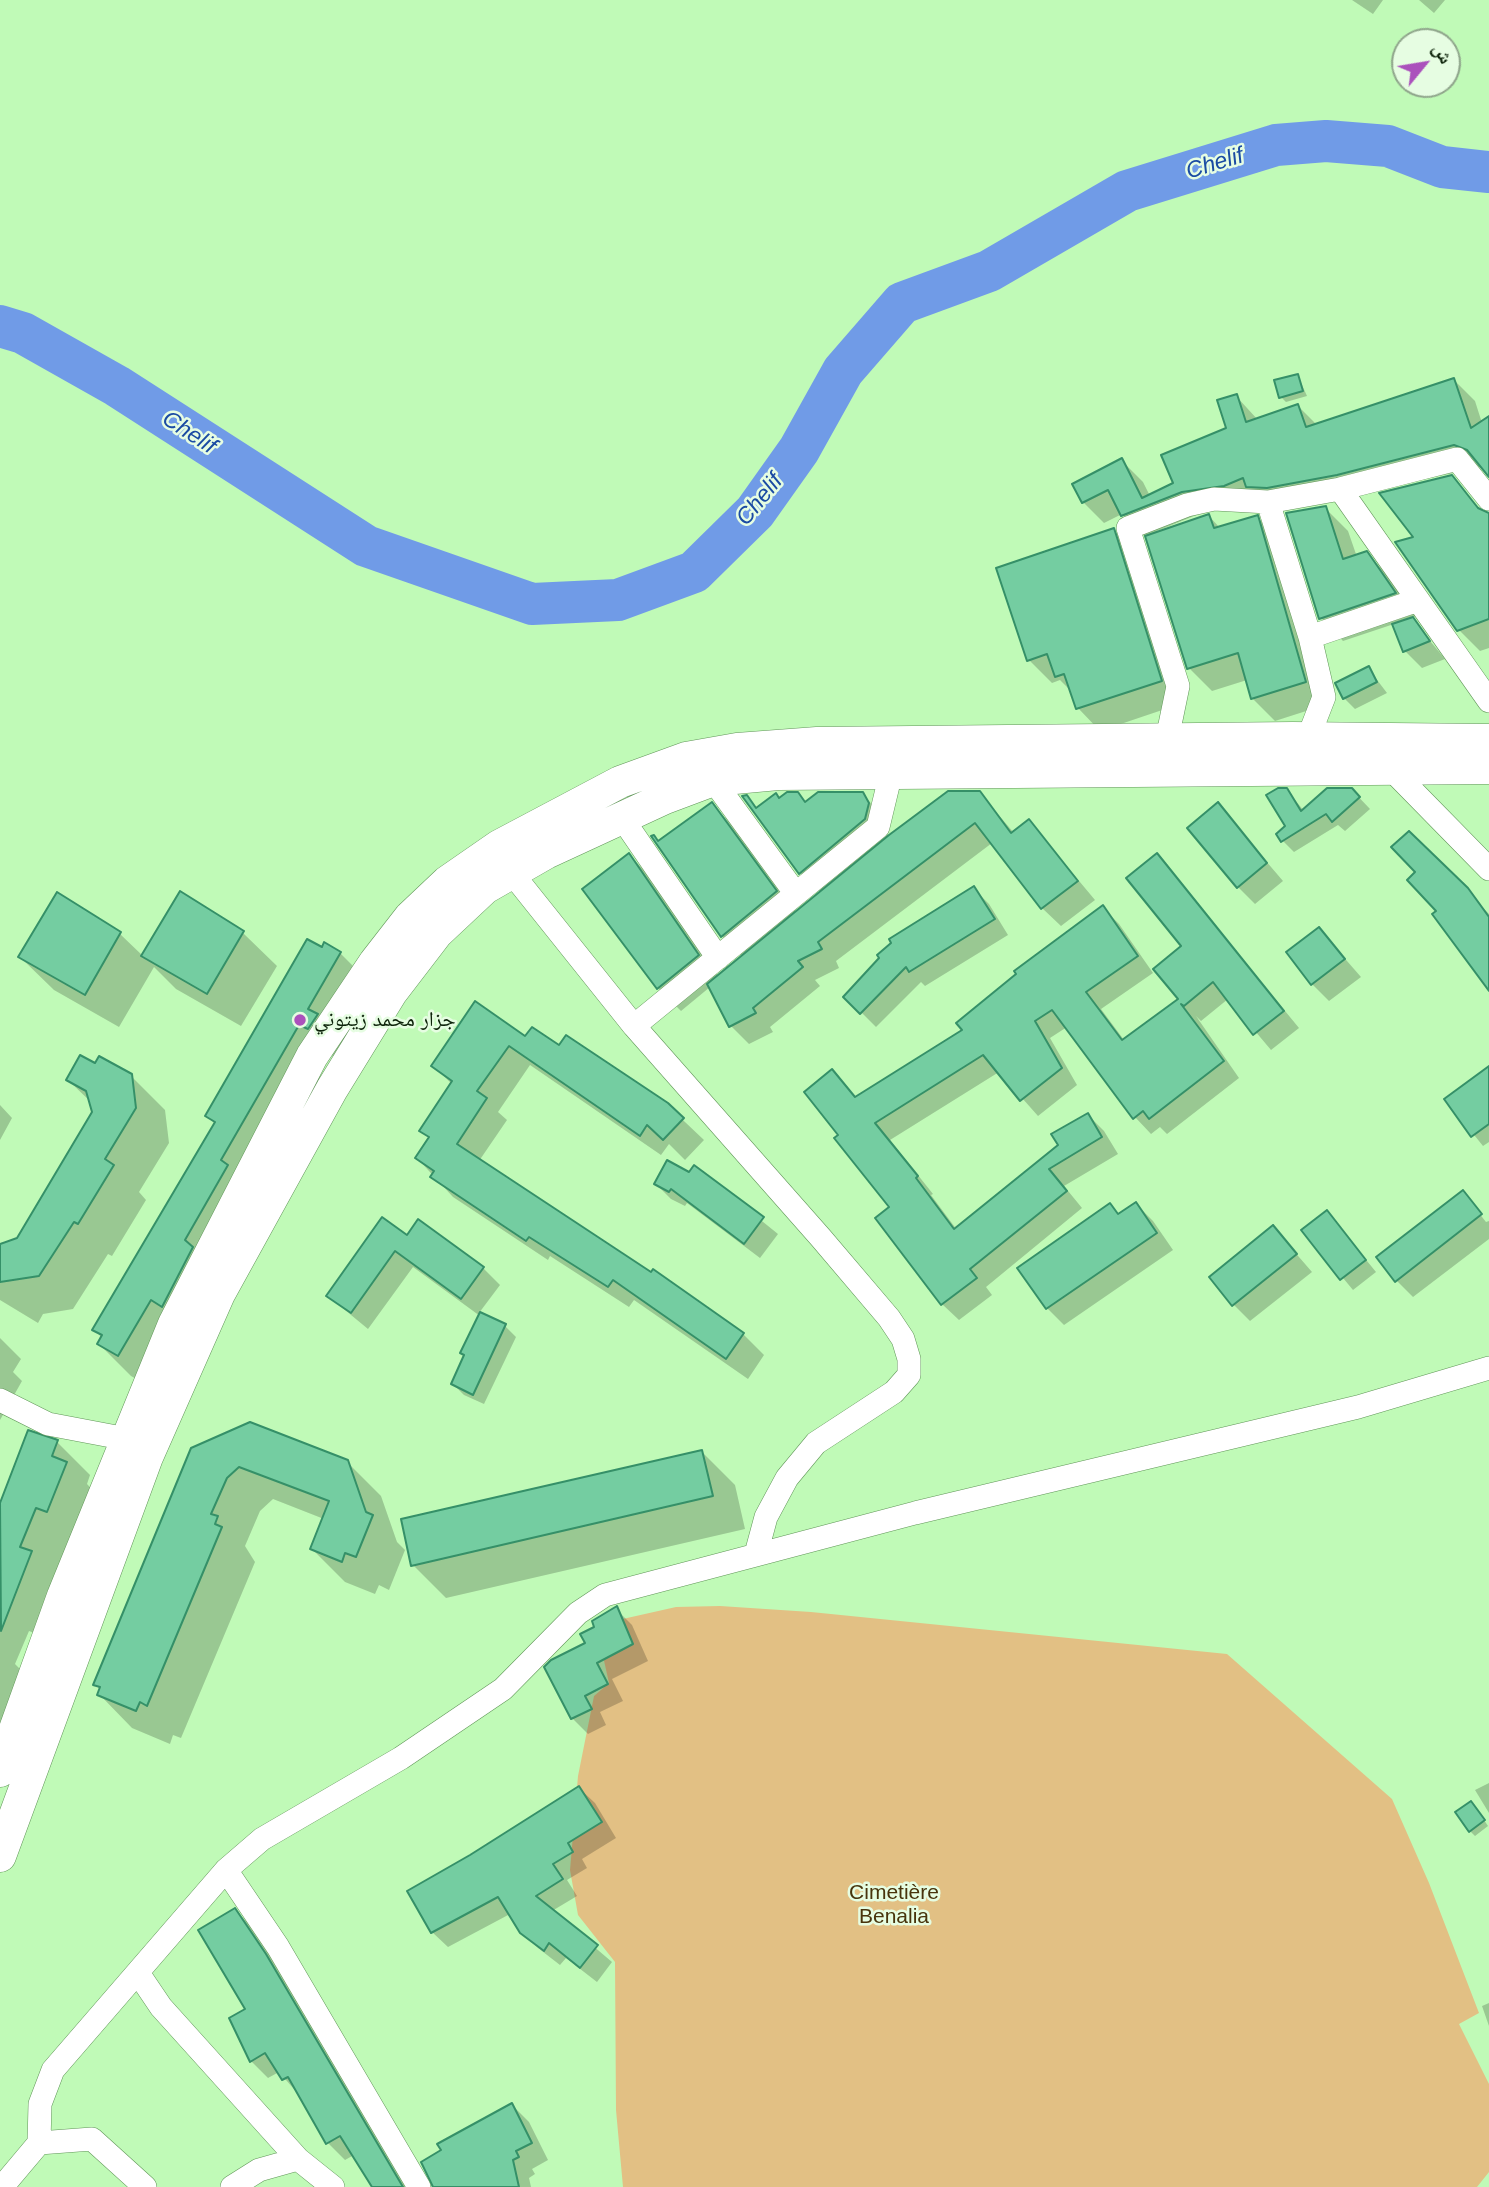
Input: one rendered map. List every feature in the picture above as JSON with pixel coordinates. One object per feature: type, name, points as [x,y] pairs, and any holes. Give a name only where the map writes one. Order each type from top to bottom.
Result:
[{"type":"street","points":[[1167,739],[1178,686],[1128,528],[1187,505],[1214,499],[1268,502],[1340,489],[1457,459],[1489,499]]},
{"type":"street","points":[[1340,489],[1489,701]]},
{"type":"street","points":[[1268,502],[1310,637],[1324,697],[1308,738]]},
{"type":"street","points":[[1310,637],[1418,600]]},
{"type":"street","points":[[0,1856],[148,1457],[219,1294],[332,1089],[391,993],[437,933],[485,888],[502,862],[620,782],[686,758],[711,753],[817,743],[1308,738],[1489,740]]},
{"type":"street","points":[[0,1771],[63,1596],[174,1324],[312,1056],[375,962],[410,917],[447,882],[502,862],[546,853],[713,780],[778,774],[1489,768]]},
{"type":"street","points":[[1391,769],[1489,869]]},
{"type":"street","points":[[634,1026],[878,827],[891,773]]},
{"type":"street","points":[[713,780],[796,894]]},
{"type":"street","points":[[622,818],[718,958]]},
{"type":"street","points":[[502,862],[634,1026],[889,1318],[903,1339],[909,1359],[909,1375],[894,1392],[816,1443],[787,1478],[766,1517],[756,1554]]},
{"type":"street","points":[[2,2187],[39,2143],[40,2104],[53,2070],[226,1870],[262,1839],[401,1758],[503,1689],[570,1620],[605,1595],[756,1554],[1358,1407],[1489,1368]]},
{"type":"street","points":[[0,1399],[48,1424],[127,1439]]},
{"type":"street","points":[[226,1870],[278,1947],[419,2187]]},
{"type":"street","points":[[138,1973],[161,2007],[298,2159],[333,2187]]},
{"type":"street","points":[[39,2143],[92,2139],[145,2187]]},
{"type":"street","points":[[232,2187],[259,2170],[298,2159]]},
{"type":"green space","name":"Cimetière Benalia","points":[[720,1606],[811,1612],[1227,1654],[1392,1799],[1429,1883],[1479,2013],[1459,2024],[1489,2084],[1489,2172],[1477,2187],[623,2187],[616,2110],[615,1962],[578,1915],[570,1870],[578,1776],[594,1696],[609,1683],[596,1625],[676,1607]]},
{"type":"building","points":[[1298,374],[1303,391],[1279,398],[1274,380]]},
{"type":"building","points":[[1454,378],[1471,428],[1489,416],[1489,477],[1467,450],[1454,445],[1337,475],[1267,488],[1246,487],[1243,478],[1224,486],[1182,492],[1121,516],[1108,490],[1082,503],[1072,484],[1122,458],[1142,498],[1173,483],[1161,455],[1226,428],[1217,400],[1237,394],[1246,422],[1298,404],[1306,427]]},
{"type":"building","points":[[1452,475],[1478,508],[1489,513],[1489,619],[1457,631],[1395,542],[1413,537],[1379,493]]},
{"type":"building","points":[[1326,506],[1343,559],[1367,551],[1396,593],[1319,619],[1286,513]]},
{"type":"building","points":[[1209,514],[1214,528],[1258,515],[1306,682],[1251,699],[1238,653],[1187,669],[1145,536]]},
{"type":"building","points":[[1114,528],[1162,681],[1076,709],[1064,674],[1055,677],[1047,654],[1027,661],[996,568]]},
{"type":"building","points":[[1413,617],[1430,641],[1403,652],[1392,624]]},
{"type":"building","points":[[1369,666],[1377,682],[1343,699],[1335,683]]},
{"type":"building","points":[[1278,788],[1287,788],[1301,811],[1327,788],[1352,788],[1360,797],[1332,822],[1326,814],[1281,842],[1276,834],[1285,826],[1266,795]]},
{"type":"building","points":[[948,791],[980,791],[1011,833],[1029,819],[1078,881],[1041,909],[975,823],[818,942],[822,949],[798,961],[803,967],[753,1008],[756,1013],[729,1027],[707,984],[889,835]]},
{"type":"building","points":[[787,792],[798,792],[805,802],[818,792],[863,792],[869,803],[865,819],[799,874],[742,796],[747,795],[756,808],[776,793],[779,798]]},
{"type":"building","points":[[712,802],[777,891],[721,937],[651,836],[654,835],[658,841]]},
{"type":"building","points":[[1218,802],[1267,863],[1237,888],[1187,828]]},
{"type":"building","points":[[1409,831],[1468,888],[1489,917],[1489,991],[1432,914],[1436,911],[1407,880],[1415,872],[1391,847]]},
{"type":"building","points":[[629,853],[699,955],[657,989],[582,889]]},
{"type":"building","points":[[1157,853],[1284,1011],[1253,1035],[1213,982],[1184,1006],[1181,1004],[1224,1061],[1149,1119],[1143,1111],[1133,1119],[1052,1010],[1035,1021],[1062,1068],[1020,1101],[983,1055],[875,1123],[918,1176],[916,1178],[954,1229],[1058,1145],[1051,1134],[1088,1113],[1102,1137],[1049,1169],[1067,1191],[970,1269],[977,1278],[941,1305],[875,1218],[889,1207],[834,1138],[838,1135],[804,1092],[832,1069],[855,1097],[962,1030],[956,1023],[1016,974],[1014,971],[1103,905],[1138,956],[1086,992],[1122,1040],[1178,999],[1153,969],[1181,946],[1126,878]]},
{"type":"building","points":[[974,886],[995,919],[909,972],[906,967],[860,1014],[843,997],[879,958],[877,955],[891,943],[889,939]]},
{"type":"building","points":[[180,891],[244,931],[207,994],[141,956]]},
{"type":"building","points":[[57,892],[121,932],[85,995],[18,957]]},
{"type":"building","points":[[1319,927],[1345,959],[1311,985],[1286,952]]},
{"type":"building","points":[[307,939],[322,947],[324,942],[341,952],[308,1009],[318,1014],[308,1029],[299,1025],[221,1160],[228,1165],[185,1240],[193,1247],[162,1307],[151,1300],[118,1356],[97,1344],[102,1335],[92,1330],[215,1122],[205,1116]]},
{"type":"building","points":[[475,1001],[525,1036],[532,1027],[559,1045],[566,1035],[668,1103],[684,1118],[663,1140],[647,1125],[640,1136],[509,1046],[477,1091],[487,1098],[457,1144],[651,1272],[653,1269],[744,1333],[726,1359],[613,1280],[608,1287],[529,1237],[526,1241],[430,1177],[434,1171],[415,1158],[429,1137],[419,1131],[452,1081],[431,1066]]},
{"type":"building","points":[[80,1055],[95,1063],[99,1056],[132,1074],[136,1108],[105,1159],[114,1165],[78,1224],[74,1222],[39,1276],[0,1282],[0,1244],[17,1238],[92,1112],[86,1091],[66,1080]]},
{"type":"building","points":[[1489,1066],[1489,1124],[1471,1137],[1444,1099]]},
{"type":"building","points":[[667,1160],[689,1172],[694,1165],[764,1217],[744,1244],[671,1189],[669,1192],[654,1184]]},
{"type":"building","points":[[1463,1190],[1482,1214],[1395,1282],[1376,1257]]},
{"type":"building","points":[[1136,1202],[1157,1233],[1046,1309],[1017,1268],[1110,1203],[1118,1214]]},
{"type":"building","points":[[1327,1210],[1366,1260],[1340,1280],[1301,1230]]},
{"type":"building","points":[[382,1217],[407,1235],[418,1219],[484,1267],[461,1299],[395,1251],[351,1313],[326,1296]]},
{"type":"building","points":[[1273,1225],[1297,1254],[1232,1306],[1209,1277]]},
{"type":"building","points":[[480,1312],[506,1324],[473,1395],[451,1384],[464,1355],[460,1353]]},
{"type":"building","points":[[250,1422],[348,1460],[366,1512],[373,1515],[356,1557],[345,1553],[342,1562],[310,1549],[329,1501],[239,1467],[227,1478],[211,1514],[218,1516],[215,1524],[222,1527],[147,1706],[140,1702],[136,1711],[97,1695],[100,1687],[93,1685],[191,1448]]},
{"type":"building","points":[[28,1430],[58,1440],[52,1456],[67,1462],[47,1512],[36,1508],[20,1547],[32,1551],[1,1631],[0,1503]]},
{"type":"building","points":[[702,1450],[713,1496],[411,1566],[401,1519]]},
{"type":"building","points":[[617,1606],[633,1644],[597,1663],[608,1684],[585,1696],[592,1709],[571,1719],[544,1667],[551,1660],[585,1643],[580,1634],[594,1627],[592,1621]]},
{"type":"building","points":[[579,1786],[602,1822],[568,1843],[573,1852],[553,1864],[563,1879],[536,1896],[598,1945],[580,1968],[549,1943],[544,1951],[520,1933],[498,1897],[431,1933],[407,1891]]},
{"type":"building","points":[[1471,1801],[1485,1820],[1469,1832],[1455,1812]]},
{"type":"building","points":[[235,1908],[266,1954],[403,2187],[372,2187],[340,2136],[326,2144],[288,2077],[282,2080],[265,2053],[250,2062],[229,2018],[245,2009],[198,1930]]},
{"type":"building","points":[[512,2103],[532,2143],[516,2151],[519,2157],[513,2160],[519,2187],[433,2187],[421,2162],[441,2150],[437,2144]]},
{"type":"waterway","name":"Chelif","points":[[0,326],[23,333],[117,386],[366,546],[532,604],[618,600],[694,572],[755,512],[799,450],[843,371],[902,303],[989,271],[1127,191],[1276,145],[1326,141],[1388,146],[1442,167],[1489,172]]},
{"type":"place","name":"جزار محمد زيتوني","points":[[300,1020]]}]
